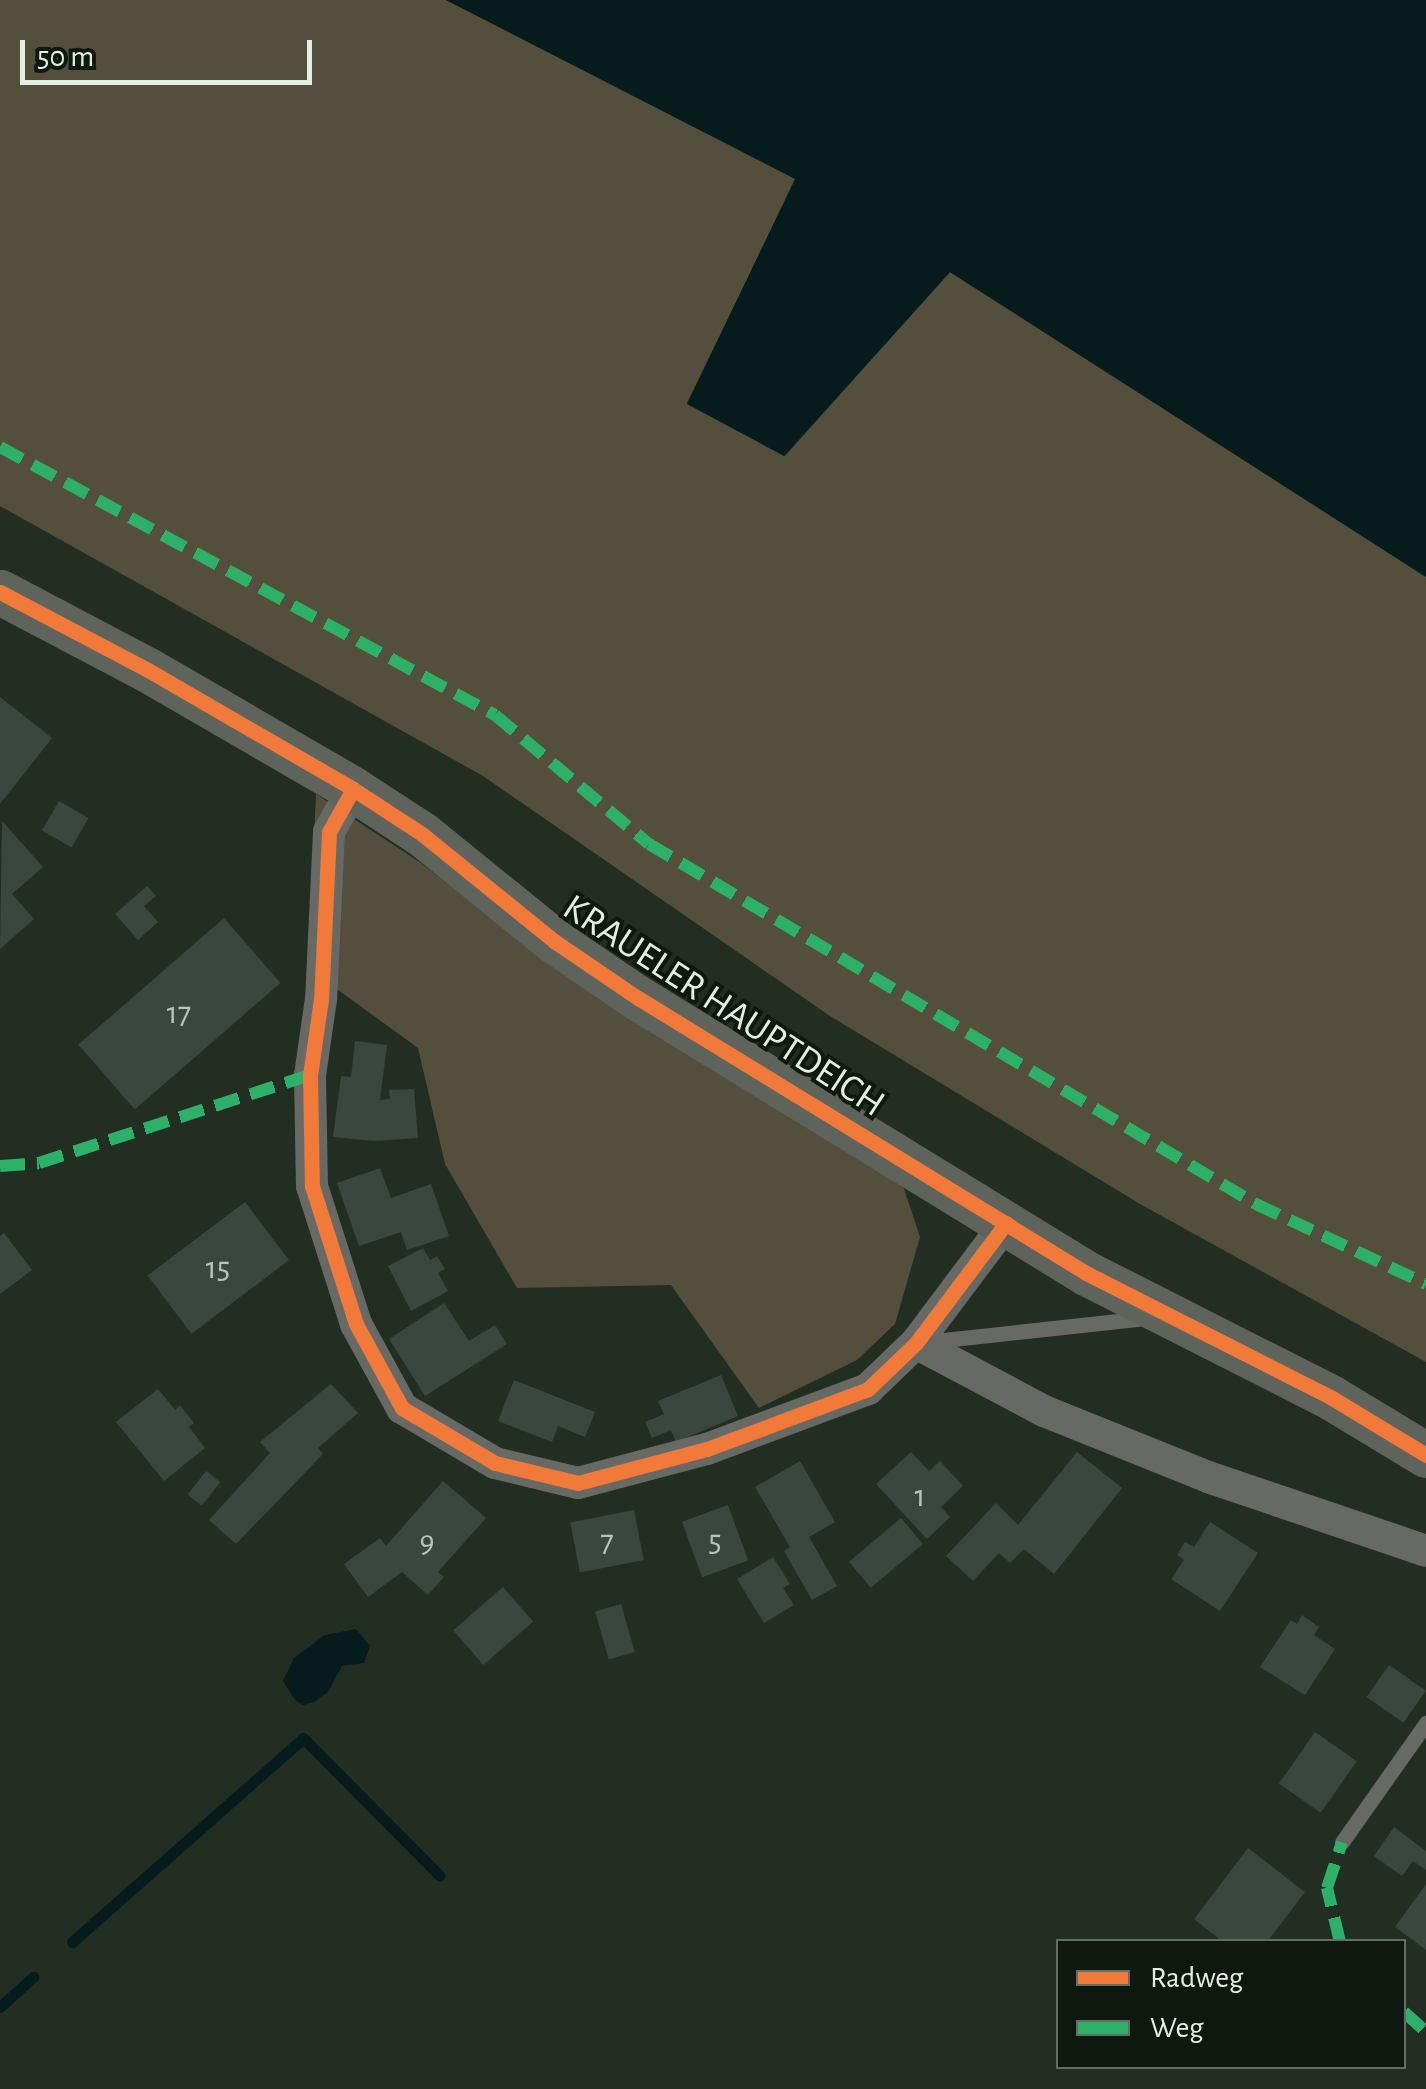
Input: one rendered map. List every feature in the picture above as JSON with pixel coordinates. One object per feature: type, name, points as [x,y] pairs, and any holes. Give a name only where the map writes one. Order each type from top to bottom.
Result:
[{"type":"street","name":"KRAUELER HAUPTDEICH","points":[[0,592],[148,670],[352,789],[422,834],[554,940],[638,998],[1006,1224],[1162,1316],[1332,1398],[1426,1455]]},
{"type":"street","points":[[352,789],[329,832],[320,999],[310,1074],[312,1186],[356,1324],[402,1408],[494,1463],[578,1482],[707,1449],[868,1389],[916,1343],[1006,1224]]},
{"type":"street","points":[[916,1343],[1044,1411],[1208,1476],[1426,1551]]},
{"type":"lane","points":[[916,1343],[1162,1316]]},
{"type":"lane","points":[[1342,1842],[1426,1723]]},
{"type":"shaded area","points":[[0,0],[446,0],[796,179],[687,403],[785,456],[950,272],[1426,577],[1426,1362],[1140,1204],[830,1016],[483,776],[0,506]]},
{"type":"shaded area","points":[[316,794],[421,863],[553,965],[898,1171],[920,1237],[895,1324],[857,1360],[759,1408],[671,1285],[517,1288],[445,1164],[418,1048],[308,968]]},
{"type":"water","points":[[446,0],[1426,0],[1426,577],[950,272],[784,456],[687,404],[795,179]]},
{"type":"water","points":[[356,1629],[370,1646],[364,1663],[342,1666],[328,1692],[314,1702],[303,1705],[295,1700],[283,1681],[294,1658],[325,1635]]},
{"type":"building","points":[[0,697],[52,738],[0,804]]},
{"type":"building","points":[[59,801],[88,818],[71,847],[42,830]]},
{"type":"building","points":[[2,821],[43,867],[12,894],[34,919],[0,949]]},
{"type":"building","points":[[147,886],[156,896],[144,906],[158,922],[138,940],[115,914]]},
{"type":"building","points":[[224,918],[280,983],[135,1110],[78,1045]]},
{"type":"building","points":[[355,1041],[387,1045],[380,1100],[390,1099],[389,1090],[414,1089],[418,1138],[374,1141],[333,1137],[341,1076],[351,1077]]},
{"type":"building","points":[[380,1168],[391,1198],[431,1184],[449,1236],[407,1250],[401,1232],[359,1246],[337,1183]]},
{"type":"building","points":[[245,1202],[289,1260],[191,1334],[148,1275]]},
{"type":"building","points":[[4,1233],[32,1270],[0,1294],[0,1236]]},
{"type":"building","points":[[423,1248],[430,1260],[437,1256],[445,1269],[438,1273],[448,1291],[411,1311],[388,1266]]},
{"type":"building","points":[[444,1303],[469,1341],[495,1325],[507,1344],[425,1396],[389,1339]]},
{"type":"building","points":[[721,1375],[738,1416],[676,1442],[671,1430],[652,1438],[645,1422],[664,1414],[658,1401]]},
{"type":"building","points":[[514,1380],[595,1412],[585,1437],[558,1426],[552,1442],[498,1421]]},
{"type":"building","points":[[331,1384],[358,1413],[318,1448],[323,1454],[236,1544],[209,1520],[270,1453],[260,1442]]},
{"type":"building","points":[[158,1389],[175,1410],[180,1405],[194,1423],[189,1427],[205,1448],[164,1481],[116,1422]]},
{"type":"building","points":[[911,1452],[929,1471],[940,1461],[963,1486],[941,1507],[950,1517],[927,1539],[876,1484]]},
{"type":"building","points":[[1077,1452],[1122,1488],[1054,1574],[1024,1549],[1010,1563],[999,1553],[973,1581],[946,1556],[996,1503],[1018,1525]]},
{"type":"building","points":[[800,1461],[835,1522],[809,1537],[837,1586],[812,1600],[784,1551],[790,1547],[755,1487]]},
{"type":"building","points":[[206,1471],[220,1482],[202,1506],[188,1495]]},
{"type":"building","points":[[443,1481],[486,1518],[438,1572],[444,1577],[428,1595],[402,1572],[368,1597],[344,1564],[380,1538],[386,1546]]},
{"type":"building","points":[[728,1505],[748,1560],[702,1577],[682,1522]]},
{"type":"building","points":[[634,1510],[644,1560],[580,1572],[570,1522]]},
{"type":"building","points":[[901,1518],[923,1544],[871,1588],[849,1562]]},
{"type":"building","points":[[1210,1522],[1258,1553],[1220,1611],[1171,1579],[1184,1560],[1177,1555],[1185,1542],[1194,1547]]},
{"type":"building","points":[[773,1557],[790,1584],[783,1588],[794,1605],[764,1623],[737,1579]]},
{"type":"building","points":[[503,1587],[533,1622],[483,1665],[453,1630]]},
{"type":"building","points":[[621,1604],[635,1652],[609,1660],[595,1611]]},
{"type":"building","points":[[1302,1615],[1319,1627],[1314,1635],[1335,1649],[1305,1695],[1260,1667],[1291,1620],[1297,1624]]},
{"type":"building","points":[[1389,1665],[1426,1691],[1403,1723],[1367,1697]]},
{"type":"building","points":[[1315,1732],[1357,1761],[1321,1813],[1279,1784]]},
{"type":"building","points":[[1394,1827],[1426,1851],[1426,1870],[1413,1861],[1402,1876],[1374,1856]]},
{"type":"building","points":[[1248,1848],[1305,1892],[1269,1939],[1219,1939],[1194,1919]]},
{"type":"building","points":[[1426,1884],[1426,1950],[1395,1927]]},
{"type":"waterway","points":[[72,1942],[303,1738],[440,1876]]},
{"type":"waterway","points":[[0,2007],[33,1977]]},
{"type":"marked path","points":[[0,447],[495,715],[649,844],[1256,1204],[1426,1284]]},
{"type":"marked path","points":[[0,1166],[39,1163],[310,1075]]},
{"type":"marked path","points":[[1339,1939],[1327,1888],[1342,1842]]},
{"type":"marked path","points":[[1406,2014],[1426,2032]]},
{"type":"cycle path","points":[[0,592],[148,670],[353,789],[422,834],[554,941],[638,998],[1086,1273],[1332,1398],[1426,1455]]},
{"type":"cycle path","points":[[353,789],[329,832],[321,999],[310,1075],[312,1186],[356,1324],[402,1408],[495,1463],[578,1483],[707,1449],[868,1389],[916,1343],[1006,1223]]}]
